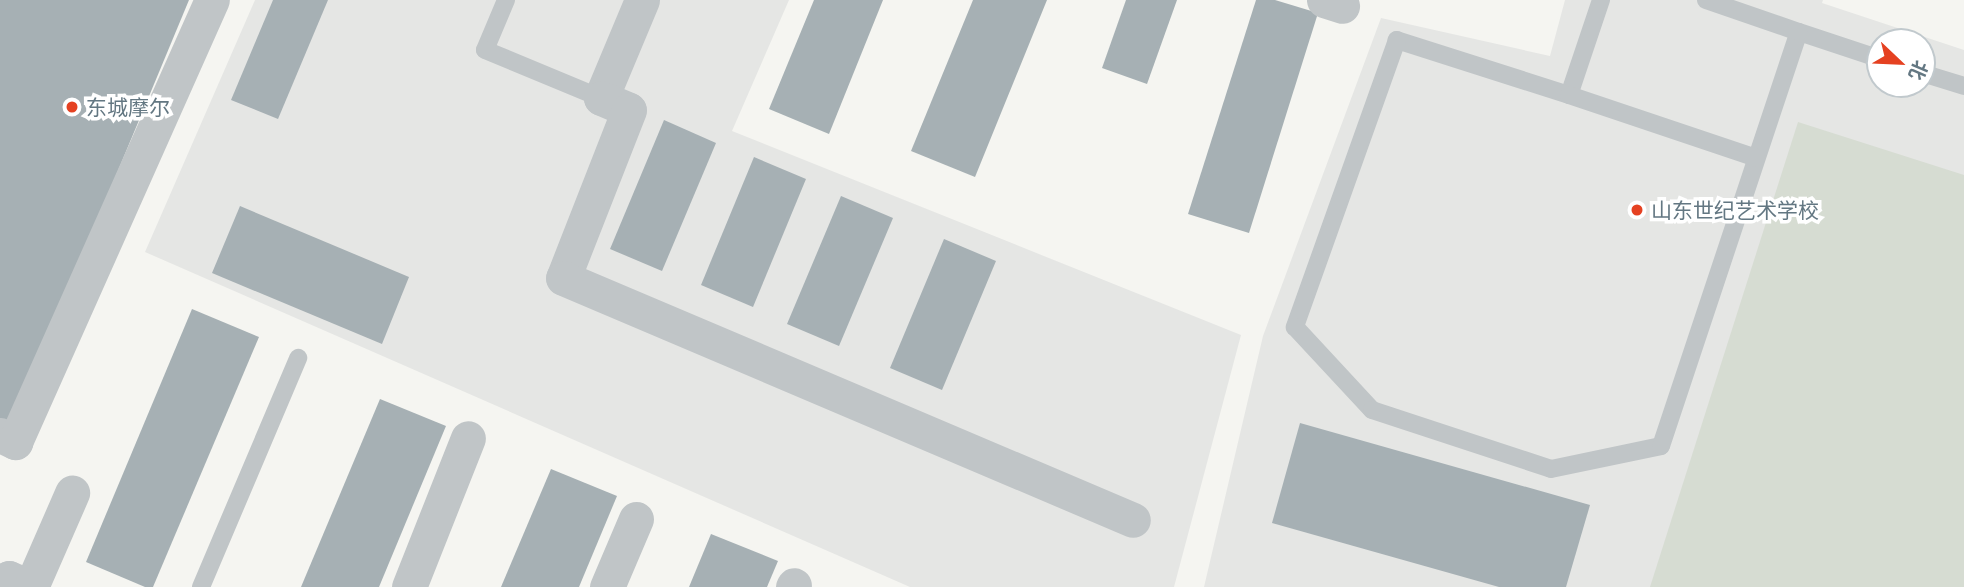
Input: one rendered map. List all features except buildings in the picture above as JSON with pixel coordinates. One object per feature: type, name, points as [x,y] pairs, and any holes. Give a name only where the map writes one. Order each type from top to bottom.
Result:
[{"type":"street","points":[[0,435],[15,442],[212,0]]},
{"type":"street","points":[[642,0],[601,98],[629,110],[563,278],[1133,520]]},
{"type":"street","points":[[409,587],[468,438]]},
{"type":"street","points":[[0,583],[9,578],[31,587],[72,493]]},
{"type":"street","points":[[607,587],[636,519]]},
{"type":"lane","points":[[506,0],[485,50],[601,98]]},
{"type":"lane","points":[[1569,95],[1601,0]]},
{"type":"lane","points":[[1706,0],[1866,54]]},
{"type":"lane","points":[[1756,159],[1397,40],[1295,327],[1372,410],[1551,469],[1661,446],[1799,32]]},
{"type":"lane","points":[[1936,77],[1964,86]]},
{"type":"lane","points":[[201,587],[299,358]]},
{"type":"shaded area","points":[[255,0],[789,0],[732,131],[1241,335],[1174,587],[910,587],[145,252]]},
{"type":"shaded area","name":"山东世纪艺术学校","points":[[1565,0],[1823,0],[1822,3],[1898,28],[1866,28],[1866,98],[1936,98],[1936,41],[1964,50],[1964,587],[1204,587],[1263,336],[1381,18],[1550,56]]},
{"type":"shaded area","points":[[1798,122],[1964,175],[1964,587],[1650,587]]},
{"type":"place","name":"东城摩尔","points":[[72,107]]},
{"type":"place","name":"山东世纪艺术学校","points":[[1637,210]]}]
